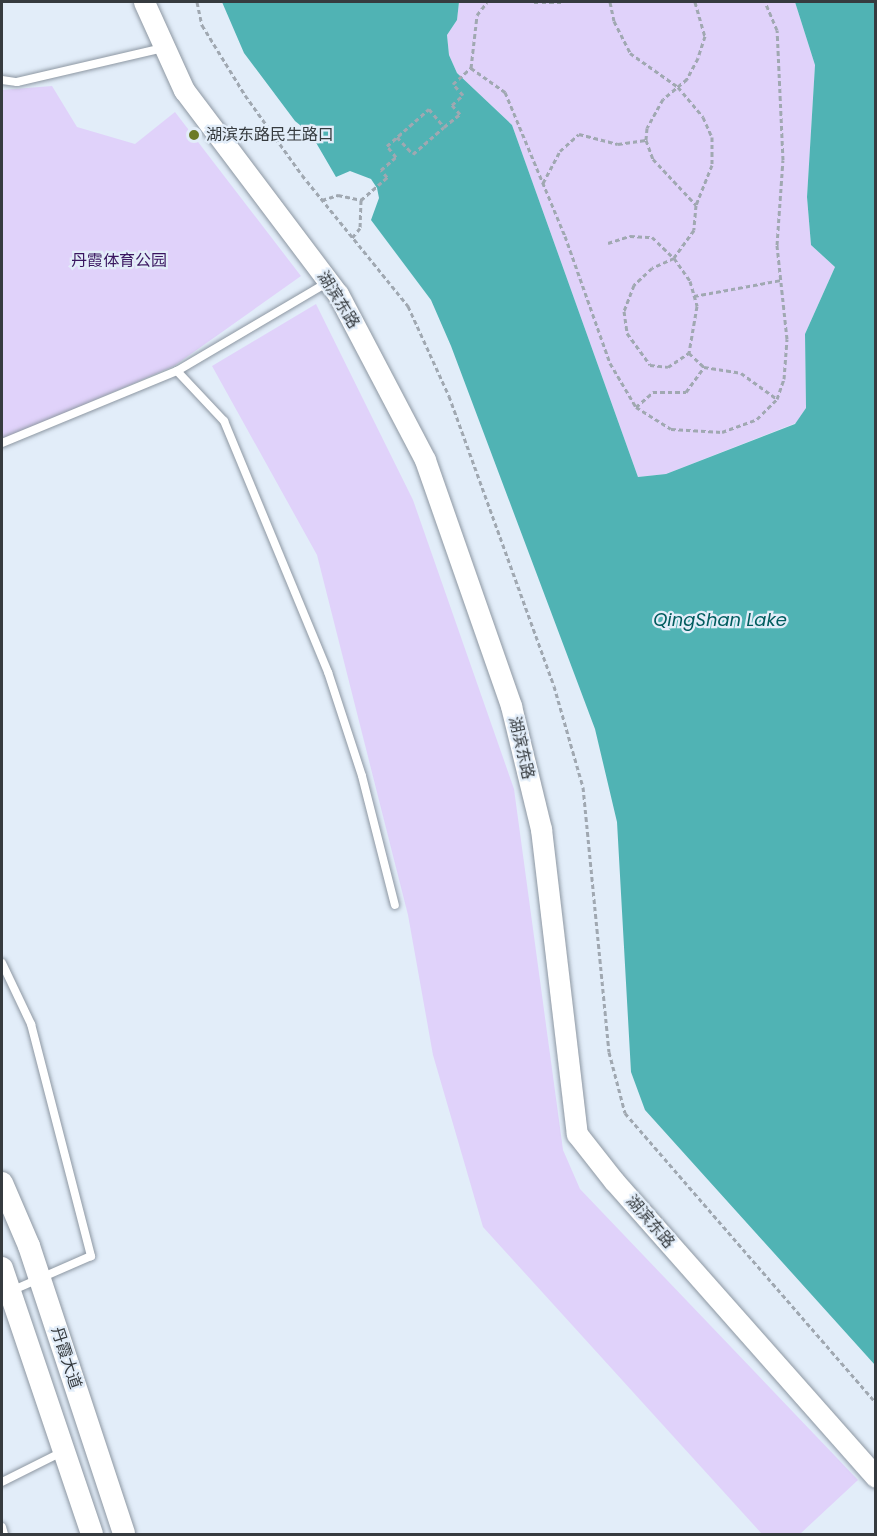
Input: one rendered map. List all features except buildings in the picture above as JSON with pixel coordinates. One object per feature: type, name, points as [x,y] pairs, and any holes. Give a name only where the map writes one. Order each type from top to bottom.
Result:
[{"type":"main road","name":"丹霞大道","points":[[2,1183],[40,1279],[124,1534]]},
{"type":"main road","name":"丹霞大道","points":[[2,1268],[92,1534]]},
{"type":"street","name":"湖滨东路","points":[[144,2],[183,90],[328,282],[425,460],[511,706],[541,829],[577,1134],[622,1190],[876,1477]]},
{"type":"lane","points":[[2,80],[17,82],[164,48]]},
{"type":"lane","points":[[2,443],[177,371],[328,282]]},
{"type":"lane","points":[[177,371],[224,420],[328,672],[362,776],[395,905]]},
{"type":"lane","points":[[2,963],[31,1024],[91,1256],[10,1292]]},
{"type":"lane","points":[[2,1482],[63,1451]]},
{"type":"lane","points":[[2,1527],[4,1534]]},
{"type":"path","points":[[197,2],[202,25],[244,95],[322,200],[408,306],[449,396],[554,686],[583,787],[609,1052],[625,1113],[876,1403]]},
{"type":"path","points":[[398,136],[413,154],[460,114],[452,105],[463,95],[453,84],[471,68],[477,15],[487,2]]},
{"type":"path","points":[[534,2],[561,2]]},
{"type":"path","points":[[608,243],[630,236],[652,237],[674,258],[690,281],[694,296],[696,324],[689,353],[668,367],[650,365],[627,333],[624,311],[634,285],[652,268],[674,258],[694,230],[696,205],[712,165],[712,137],[704,117],[678,87],[630,53],[622,42],[610,2]]},
{"type":"path","points":[[696,2],[705,36],[695,65],[678,87],[663,99],[647,128],[646,140],[653,159],[696,205]]},
{"type":"path","points":[[471,68],[505,92],[543,183],[610,363],[636,407],[670,429],[722,432],[757,418],[777,399],[784,379],[787,339],[777,245],[783,160],[777,30],[765,2]]},
{"type":"path","points":[[352,238],[360,228],[361,200],[387,177],[381,170],[396,157],[387,146],[429,109],[444,127]]},
{"type":"path","points":[[543,183],[560,151],[579,134],[618,144],[646,140]]},
{"type":"path","points":[[322,200],[338,195],[361,200]]},
{"type":"path","points":[[694,296],[781,280]]},
{"type":"path","points":[[689,353],[704,367],[741,373],[777,399]]},
{"type":"path","points":[[636,407],[653,392],[686,392],[704,367]]},
{"type":"green space","points":[[459,2],[795,2],[815,65],[807,197],[811,245],[835,267],[805,334],[806,408],[796,423],[666,474],[638,477],[512,125],[457,73],[449,55],[447,35],[457,20]]},
{"type":"green space","name":"丹霞体育公园","points":[[52,86],[77,127],[135,144],[175,112],[301,276],[174,366],[2,440],[2,90]]},
{"type":"green space","points":[[316,304],[413,500],[514,789],[563,1150],[580,1189],[858,1480],[800,1534],[762,1534],[483,1227],[433,1055],[408,915],[317,555],[212,366]]},
{"type":"water","name":"QingShan Lake","points":[[222,2],[459,2],[457,20],[447,35],[449,55],[457,73],[512,125],[638,477],[666,474],[795,424],[806,408],[805,334],[835,267],[811,245],[807,197],[815,65],[795,2],[875,2],[875,1365],[645,1110],[631,1072],[617,822],[595,729],[451,346],[431,300],[371,220],[379,198],[377,188],[371,179],[350,171],[336,177],[311,134],[295,121],[244,53]]},
{"type":"place","name":"湖滨东路民生路口","points":[[194,135]]}]
